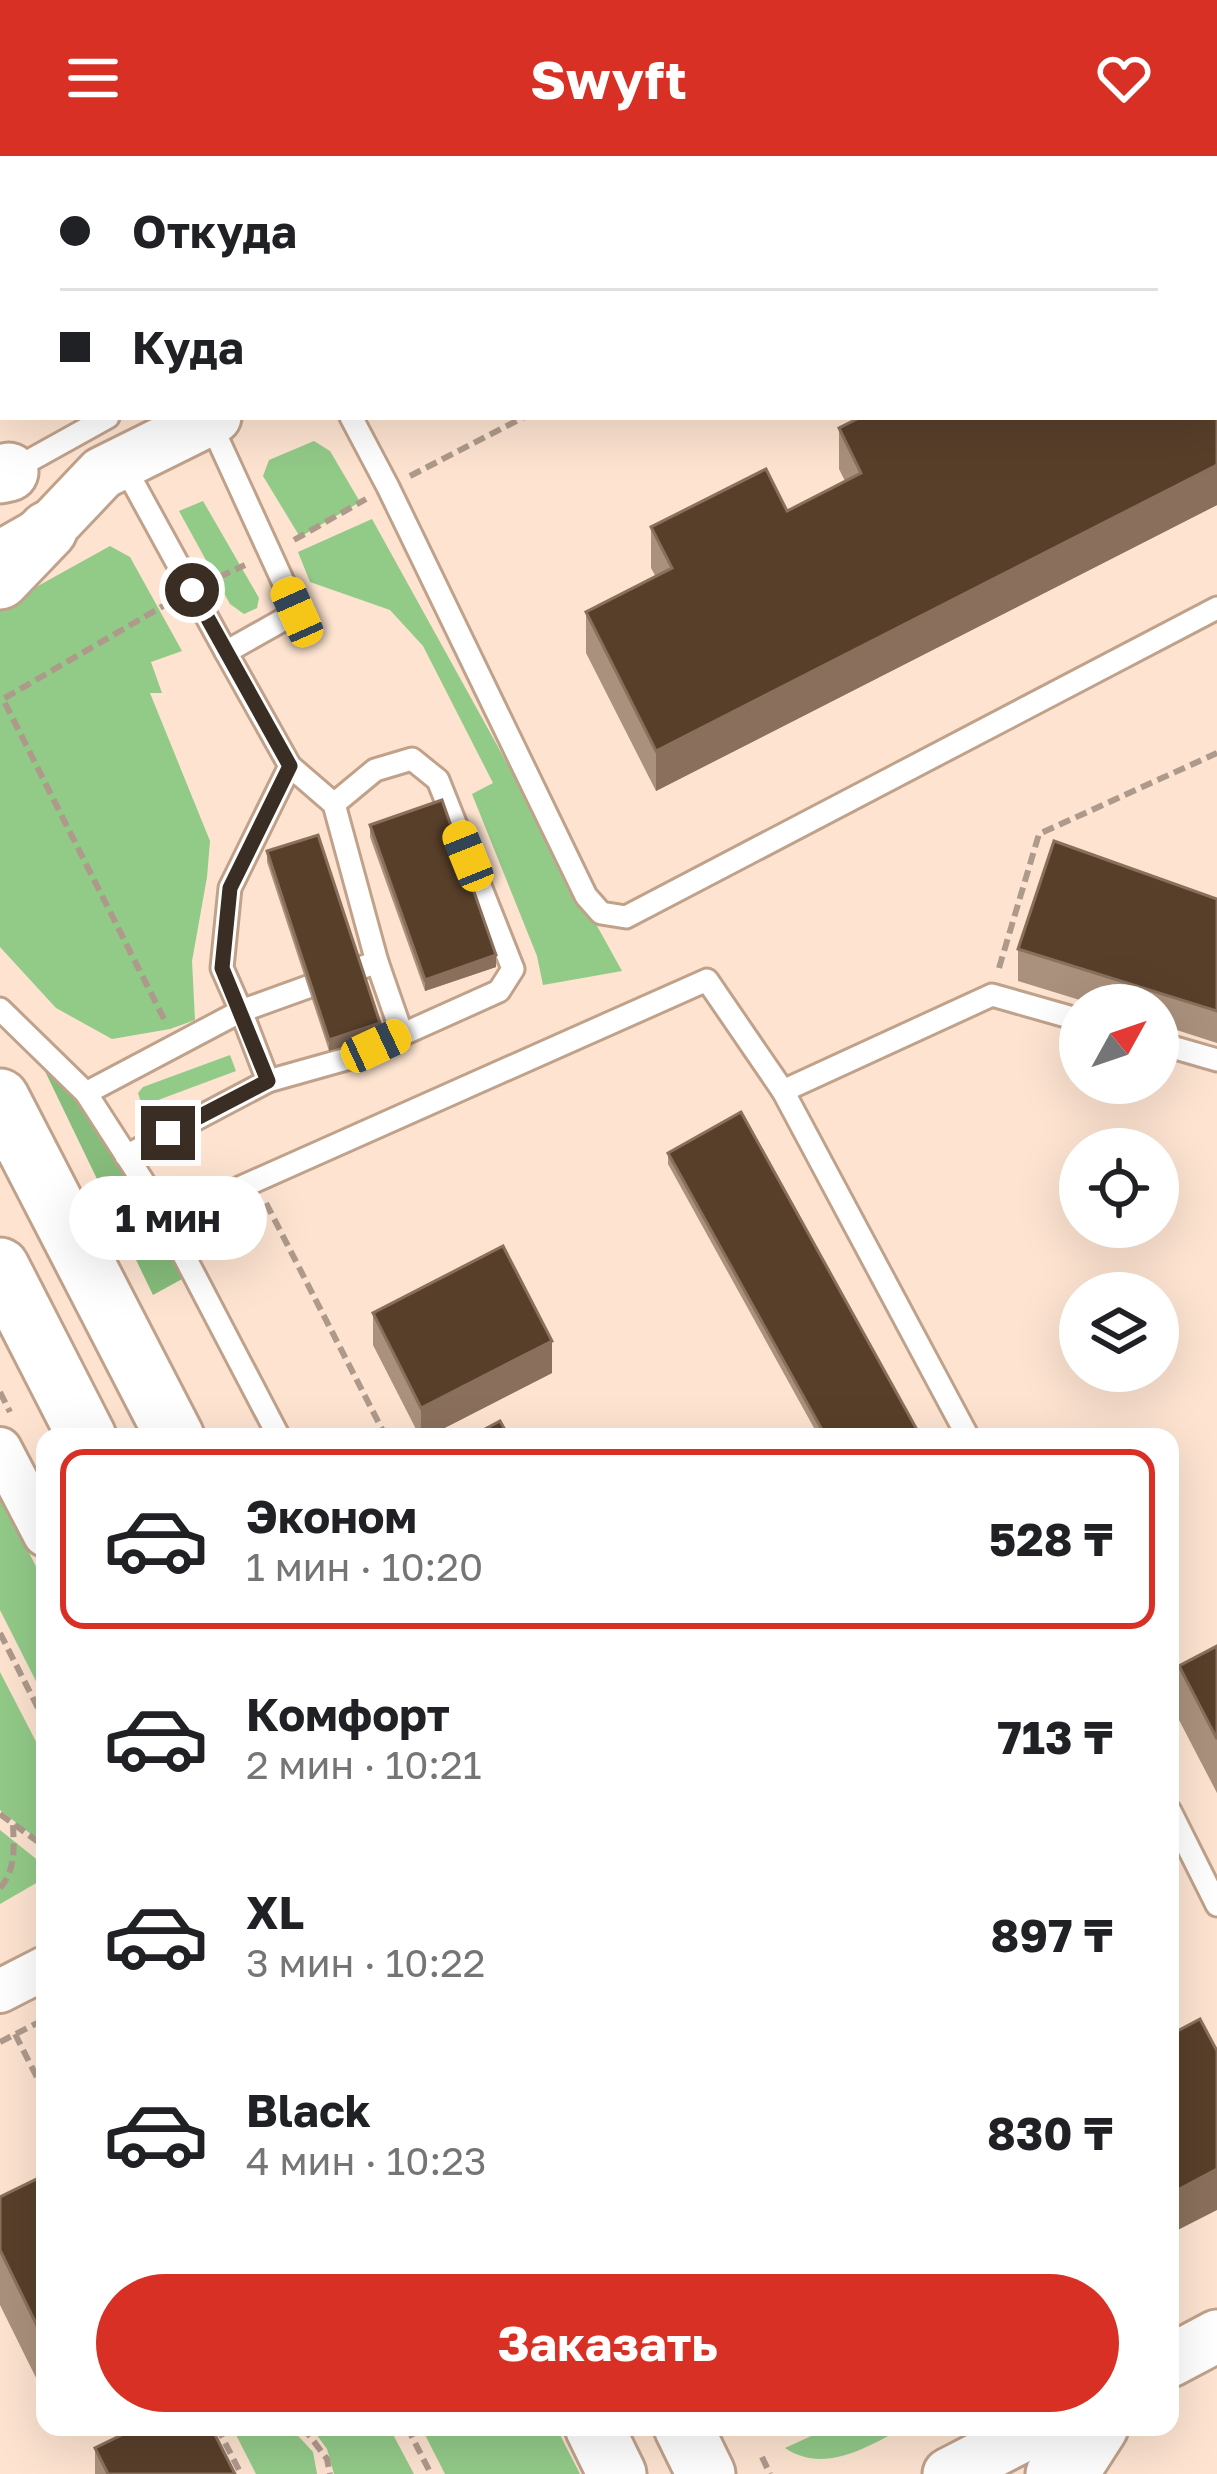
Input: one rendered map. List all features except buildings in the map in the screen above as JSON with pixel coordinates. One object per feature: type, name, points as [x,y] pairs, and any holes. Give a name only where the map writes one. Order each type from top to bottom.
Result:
[{"type":"main road","points":[[0,580],[24,544]]},
{"type":"main road","points":[[0,1098],[170,1428]]},
{"type":"main road","points":[[0,1267],[82,1428]]},
{"type":"main road","points":[[598,2436],[616,2474]]},
{"type":"main road","points":[[687,2436],[706,2474]]},
{"type":"main road","points":[[1055,2474],[1079,2458],[1093,2436]]},
{"type":"street","points":[[3,475],[111,451],[206,420]]},
{"type":"street","points":[[24,544],[111,451]]},
{"type":"street","points":[[0,1449],[36,1517]]},
{"type":"street","points":[[0,1991],[36,1973]]},
{"type":"street","points":[[1179,2355],[1217,2336]]},
{"type":"street","points":[[949,2474],[1023,2436]]},
{"type":"lane","points":[[213,420],[297,612],[226,652]]},
{"type":"lane","points":[[353,420],[586,896],[601,913],[626,917],[1217,608]]},
{"type":"lane","points":[[111,451],[290,766],[334,804],[376,962],[402,1034]]},
{"type":"lane","points":[[126,1156],[268,1081],[350,1058],[499,991],[513,969],[437,780],[412,759],[375,770],[334,804]]},
{"type":"lane","points":[[268,1081],[222,968],[230,888],[290,766]]},
{"type":"lane","points":[[86,1093],[241,1011],[376,962]]},
{"type":"lane","points":[[165,1221],[707,980],[783,1091],[963,1428]]},
{"type":"lane","points":[[783,1091],[992,994],[1059,1014]]},
{"type":"lane","points":[[0,1009],[86,1093],[165,1221],[274,1428]]},
{"type":"lane","points":[[1179,1049],[1217,1060]]},
{"type":"lane","points":[[1179,1682],[1217,1662]]},
{"type":"lane","points":[[1179,1829],[1217,1905]]},
{"type":"path","points":[[992,994],[1039,835],[1217,753]]},
{"type":"path","points":[[0,1633],[36,1704]]},
{"type":"path","points":[[0,1814],[36,1841]]},
{"type":"path","points":[[0,1888],[14,1858],[14,1825]]},
{"type":"path","points":[[0,2042],[36,2024]]},
{"type":"path","points":[[15,2035],[36,2076]]},
{"type":"path","points":[[222,2436],[242,2474]]},
{"type":"path","points":[[313,2436],[328,2459],[329,2474]]},
{"type":"path","points":[[412,2436],[431,2474]]},
{"type":"path","points":[[762,2457],[770,2474]]},
{"type":"green space","points":[[314,441],[330,451],[360,502],[300,537],[263,476],[269,460]]},
{"type":"green space","points":[[203,501],[259,598],[257,608],[244,614],[230,604],[179,511]]},
{"type":"green space","points":[[372,519],[622,971],[543,985],[537,956],[472,794],[493,783],[423,646],[390,610],[310,582],[298,552]]},
{"type":"green space","points":[[110,546],[130,557],[182,651],[151,662],[162,693],[150,693],[210,841],[192,961],[195,1020],[112,1039],[56,1008],[0,947],[0,607]]},
{"type":"green space","points":[[28,1036],[86,1093],[193,1273],[153,1295]]},
{"type":"green space","points":[[230,1055],[236,1071],[142,1106],[138,1093],[143,1087]]},
{"type":"green space","points":[[0,1496],[36,1566],[36,1681],[0,1610]]},
{"type":"green space","points":[[0,1672],[36,1742],[36,1838],[0,1810]]},
{"type":"green space","points":[[0,1830],[36,1859],[36,1883],[0,1904]]},
{"type":"green space","points":[[237,2436],[298,2436],[313,2452],[317,2474],[256,2474]]},
{"type":"green space","points":[[318,2436],[394,2436],[414,2474],[334,2474]]},
{"type":"green space","points":[[426,2436],[561,2436],[580,2474],[445,2474]]},
{"type":"green space","points":[[811,2436],[887,2436],[830,2458],[814,2459],[785,2448]]},
{"type":"route","points":[[168,1133],[268,1081],[222,968],[230,888],[290,766],[192,590]]}]
